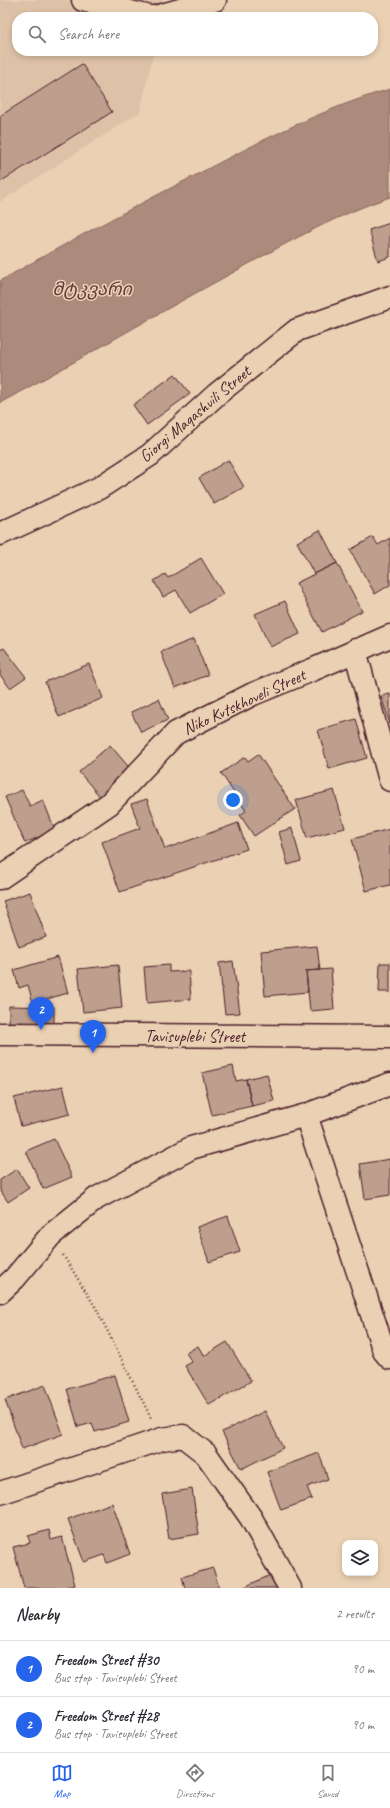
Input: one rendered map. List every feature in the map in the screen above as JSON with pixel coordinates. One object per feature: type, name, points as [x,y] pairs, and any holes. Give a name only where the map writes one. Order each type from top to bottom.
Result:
[{"type":"street","points":[[84,0],[131,12]]},
{"type":"street","points":[[173,12],[215,0]]},
{"type":"street","name":"Giorgi Maqashvili Street","points":[[0,534],[99,488],[150,455],[217,394],[297,330],[390,297]]},
{"type":"street","name":"Niko Kvtskhoveli Street","points":[[0,878],[109,804],[176,733],[253,694],[390,636]]},
{"type":"street","points":[[355,650],[390,780]]},
{"type":"street","name":"Tavisuplebi Street","points":[[0,1034],[390,1037]]},
{"type":"street","points":[[0,1292],[15,1278],[50,1235],[97,1198],[191,1148],[306,1115],[390,1084]]},
{"type":"street","points":[[306,1115],[384,1351],[390,1358]]},
{"type":"street","points":[[0,1493],[162,1439],[183,1436],[206,1454],[251,1518],[290,1588]]},
{"type":"path","points":[[50,1235],[96,1308],[162,1439]]},
{"type":"shaded area","points":[[0,0],[166,0],[163,12],[12,12],[12,56],[153,56],[140,112],[0,202]]},
{"type":"water","name":"მტკვარი","points":[[390,89],[390,197],[352,211],[297,238],[0,403],[0,281],[120,214],[266,139],[339,106]]},
{"type":"building","points":[[82,64],[112,112],[0,182],[0,116]]},
{"type":"building","points":[[390,223],[390,257],[378,261],[369,230]]},
{"type":"building","points":[[175,374],[190,394],[147,425],[133,405]]},
{"type":"building","points":[[228,460],[244,487],[214,504],[199,478]]},
{"type":"building","points":[[320,530],[337,563],[314,574],[297,542]]},
{"type":"building","points":[[373,537],[378,545],[390,538],[390,585],[375,594],[350,550]]},
{"type":"building","points":[[201,558],[223,594],[190,613],[176,590],[163,597],[154,581],[165,574],[168,578]]},
{"type":"building","points":[[337,563],[362,611],[322,632],[296,583]]},
{"type":"building","points":[[285,601],[300,634],[270,647],[255,614]]},
{"type":"building","points":[[194,639],[208,675],[175,688],[161,652]]},
{"type":"building","points":[[4,648],[26,677],[10,688],[0,675],[0,650]]},
{"type":"building","points":[[89,664],[103,698],[59,717],[45,682]]},
{"type":"building","points":[[390,694],[390,724],[381,696]]},
{"type":"building","points":[[159,699],[168,720],[141,732],[131,712]]},
{"type":"building","points":[[356,719],[367,758],[329,769],[318,730]]},
{"type":"building","points":[[110,745],[133,772],[102,799],[79,772]]},
{"type":"building","points":[[258,754],[295,809],[254,836],[240,815],[246,811],[221,773],[245,757],[248,761]]},
{"type":"building","points":[[22,790],[30,806],[43,800],[55,830],[25,843],[5,797]]},
{"type":"building","points":[[334,790],[345,828],[307,838],[296,800]]},
{"type":"building","points":[[147,799],[165,849],[238,823],[247,849],[120,892],[102,842],[140,828],[131,804]]},
{"type":"building","points":[[292,828],[301,861],[288,865],[279,832]]},
{"type":"building","points":[[390,829],[390,885],[366,891],[352,839]]},
{"type":"building","points":[[30,892],[46,937],[19,947],[3,901]]},
{"type":"building","points":[[317,946],[320,970],[306,971],[308,992],[265,996],[261,951]]},
{"type":"building","points":[[58,957],[68,993],[33,1003],[28,985],[19,988],[14,970]]},
{"type":"building","points":[[233,961],[240,1013],[225,1014],[219,963]]},
{"type":"building","points":[[380,963],[390,963],[390,992],[379,992]]},
{"type":"building","points":[[118,965],[122,1008],[83,1012],[78,969]]},
{"type":"building","points":[[169,965],[169,972],[189,971],[191,999],[147,1003],[144,967]]},
{"type":"building","points":[[331,969],[334,1009],[310,1011],[306,971]]},
{"type":"building","points":[[9,1006],[54,1007],[54,1024],[9,1023]]},
{"type":"building","points":[[233,1066],[236,1081],[246,1079],[252,1106],[212,1115],[202,1073]]},
{"type":"building","points":[[267,1074],[274,1101],[252,1106],[246,1079]]},
{"type":"building","points":[[63,1086],[70,1114],[21,1126],[14,1098]]},
{"type":"building","points":[[54,1139],[72,1177],[43,1189],[26,1151]]},
{"type":"building","points":[[390,1159],[390,1195],[365,1199],[360,1164]]},
{"type":"building","points":[[17,1169],[29,1188],[8,1202],[0,1190],[0,1180]]},
{"type":"building","points":[[228,1216],[240,1252],[209,1262],[197,1227]]},
{"type":"building","points":[[227,1342],[251,1381],[209,1405],[185,1366],[192,1362],[186,1353],[198,1346],[204,1356]]},
{"type":"building","points":[[115,1375],[129,1422],[95,1432],[92,1423],[78,1427],[67,1389]]},
{"type":"building","points":[[45,1385],[63,1434],[22,1449],[5,1400]]},
{"type":"building","points":[[265,1411],[283,1448],[241,1469],[222,1432]]},
{"type":"building","points":[[319,1453],[328,1479],[307,1487],[312,1499],[281,1510],[267,1472]]},
{"type":"building","points":[[192,1489],[199,1534],[169,1539],[162,1494]]},
{"type":"building","points":[[112,1503],[130,1554],[107,1563],[104,1555],[84,1562],[68,1519]]},
{"type":"building","points":[[49,1530],[51,1540],[62,1537],[75,1585],[62,1588],[24,1588],[13,1547],[30,1543],[28,1536]]},
{"type":"building","points":[[213,1568],[219,1588],[185,1588],[182,1577]]},
{"type":"building","points":[[275,1573],[282,1588],[242,1588]]},
{"type":"place","name":"Freedom Street #28","points":[[41,1030]]},
{"type":"place","name":"Freedom Street #30","points":[[93,1053]]}]
